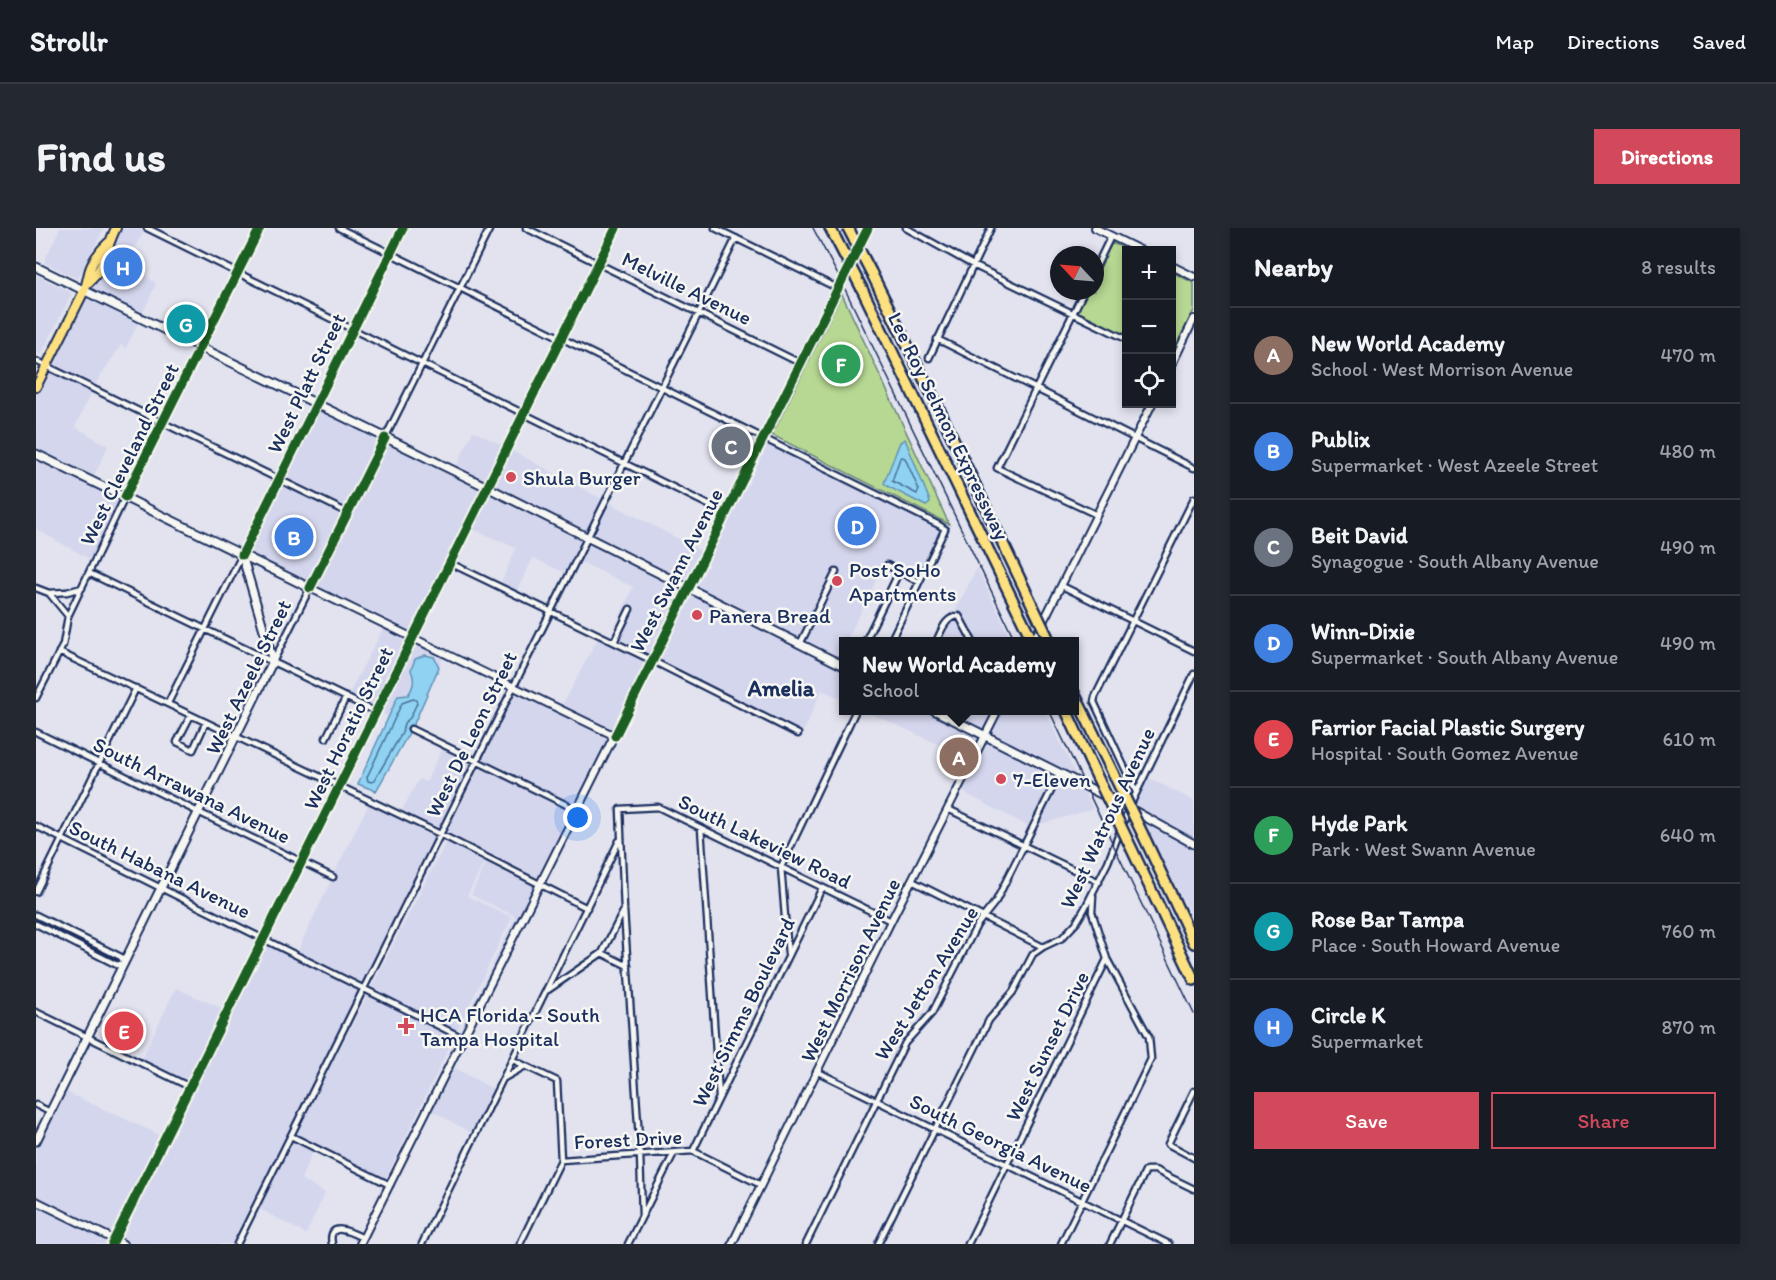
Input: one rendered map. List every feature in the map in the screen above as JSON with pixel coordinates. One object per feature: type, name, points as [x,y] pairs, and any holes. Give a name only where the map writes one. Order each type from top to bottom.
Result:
[{"type":"highway","name":"Lee Roy Selmon Expressway","points":[[830,228],[862,289],[1031,637]]},
{"type":"highway","name":"Lee Roy Selmon Expressway","points":[[848,228],[941,413],[1048,637]]},
{"type":"highway","points":[[1079,703],[1194,943]]},
{"type":"highway","points":[[1068,715],[1194,980]]},
{"type":"main road","points":[[36,387],[86,287],[95,277],[107,254],[108,243],[116,228]]},
{"type":"main road","name":"West Cleveland Street","points":[[125,497],[260,228]]},
{"type":"main road","name":"West Platt Street","points":[[242,555],[403,228]]},
{"type":"main road","points":[[36,267],[86,287],[200,347],[487,487],[839,664]]},
{"type":"main road","name":"West Azeele Street","points":[[310,588],[385,438]]},
{"type":"main road","points":[[36,454],[310,588]]},
{"type":"main road","points":[[242,555],[273,661]]},
{"type":"main road","name":"West Azeele Street","points":[[36,1141],[273,661]]},
{"type":"main road","points":[[942,715],[1129,808],[1194,844]]},
{"type":"street","points":[[147,228],[354,328],[725,513]]},
{"type":"street","points":[[339,228],[945,529],[892,637]]},
{"type":"street","name":"West Azeele Street","points":[[385,438],[490,228]]},
{"type":"street","name":"Melville Avenue","points":[[526,228],[800,363]]},
{"type":"street","name":"West Horatio Street","points":[[113,1242],[616,228]]},
{"type":"street","points":[[715,228],[837,288]]},
{"type":"street","name":"West Swann Avenue","points":[[362,1241],[868,228]]},
{"type":"street","points":[[906,228],[973,265],[1122,337]]},
{"type":"street","points":[[928,358],[991,228]]},
{"type":"street","points":[[1095,228],[1132,246]]},
{"type":"street","points":[[1104,250],[1111,236]]},
{"type":"street","name":"West De Leon Street","points":[[237,1244],[736,238]]},
{"type":"street","points":[[1176,268],[1194,277]]},
{"type":"street","points":[[1080,300],[997,468],[1097,515]]},
{"type":"street","points":[[1176,354],[1194,318]]},
{"type":"street","points":[[937,339],[1194,468]]},
{"type":"street","points":[[36,361],[348,513]]},
{"type":"street","points":[[1036,637],[1150,408]]},
{"type":"street","name":"West Cleveland Street","points":[[36,698],[59,652],[66,632],[68,616],[125,497]]},
{"type":"street","points":[[1136,792],[1094,702],[1194,498]]},
{"type":"street","name":"West Platt Street","points":[[168,704],[242,555]]},
{"type":"street","points":[[450,563],[798,734]]},
{"type":"street","points":[[887,566],[919,582]]},
{"type":"street","points":[[800,644],[836,572]]},
{"type":"street","points":[[867,637],[899,572]]},
{"type":"street","points":[[89,573],[376,712]]},
{"type":"street","points":[[1062,586],[1194,651]]},
{"type":"street","points":[[36,588],[49,593],[82,588]]},
{"type":"street","points":[[310,588],[615,736]]},
{"type":"street","name":"West Azeele Street","points":[[273,661],[310,588]]},
{"type":"street","points":[[49,593],[68,616]]},
{"type":"street","points":[[614,642],[630,609]]},
{"type":"street","points":[[938,637],[949,619],[956,616],[962,620],[970,637]]},
{"type":"street","points":[[59,652],[440,834],[587,908]]},
{"type":"street","name":"West Watrous Avenue","points":[[878,1244],[989,1020],[1012,992],[1033,954],[1062,938],[1085,908],[1099,882],[1136,792],[1194,674]]},
{"type":"street","points":[[36,892],[136,688]]},
{"type":"street","points":[[326,738],[346,697]]},
{"type":"street","points":[[191,715],[177,742],[193,750],[206,722]]},
{"type":"street","points":[[788,956],[781,867],[854,715]]},
{"type":"street","name":"West Morrison Avenue","points":[[732,1244],[891,921],[996,715]]},
{"type":"street","points":[[411,729],[577,810]]},
{"type":"street","name":"South Arrawana Avenue","points":[[36,732],[333,877]]},
{"type":"street","name":"West Jetton Avenue","points":[[806,1244],[905,1043],[932,1013],[977,925],[996,902],[1060,773]]},
{"type":"street","name":"South Lakeview Road","points":[[620,838],[620,809],[658,807],[891,921]]},
{"type":"street","points":[[948,809],[1099,882]]},
{"type":"street","name":"South Habana Avenue","points":[[36,826],[464,1038]]},
{"type":"street","points":[[700,828],[719,1097]]},
{"type":"street","points":[[422,1244],[620,838]]},
{"type":"street","points":[[620,838],[642,1216]]},
{"type":"street","points":[[912,882],[1043,947]]},
{"type":"street","name":"West Simms Boulevard","points":[[693,1151],[822,888]]},
{"type":"street","points":[[1061,1244],[1151,1059],[1149,1037],[1107,959],[1092,912],[1093,893]]},
{"type":"street","points":[[546,991],[602,953],[624,910]]},
{"type":"street","points":[[36,915],[121,957],[124,963],[117,965],[36,924]]},
{"type":"street","points":[[602,953],[628,966]]},
{"type":"street","name":"West Sunset Drive","points":[[968,1244],[1107,959]]},
{"type":"street","points":[[36,1011],[190,1087]]},
{"type":"street","points":[[513,1060],[557,1081],[561,1160],[520,1244]]},
{"type":"street","points":[[504,1077],[525,1066]]},
{"type":"street","name":"South Georgia Avenue","points":[[818,1072],[1169,1244]]},
{"type":"street","points":[[1194,1091],[1168,1144],[1194,1158]]},
{"type":"street","points":[[36,1105],[50,1112]]},
{"type":"street","points":[[291,1136],[391,1185]]},
{"type":"street","name":"Forest Drive","points":[[561,1160],[693,1151],[761,1185]]},
{"type":"street","points":[[628,1244],[674,1153]]},
{"type":"street","points":[[1110,1244],[1146,1170],[1155,1170],[1194,1189]]},
{"type":"street","points":[[36,1202],[113,1242],[123,1244]]},
{"type":"street","points":[[332,1244],[333,1234],[338,1229],[346,1229],[362,1241]]},
{"type":"shaded area","points":[[60,228],[104,228],[78,279],[45,263]]},
{"type":"shaded area","points":[[119,228],[145,230],[127,260],[156,284],[141,316],[88,290]]},
{"type":"shaded area","points":[[36,275],[72,293],[41,355],[36,352]]},
{"type":"shaded area","points":[[86,295],[139,321],[126,348],[121,345],[94,386],[51,365]]},
{"type":"shaded area","points":[[48,370],[92,391],[75,427],[108,446],[94,476],[122,493],[36,451],[36,394]]},
{"type":"shaded area","points":[[320,409],[381,439],[346,509],[283,478]]},
{"type":"shaded area","points":[[473,431],[503,446],[485,483],[455,469]]},
{"type":"shaded area","points":[[387,442],[483,488],[411,633],[314,586]]},
{"type":"shaded area","points":[[765,442],[941,530],[918,578],[885,562],[848,637],[839,637],[837,660],[804,643],[839,571],[834,568],[799,640],[692,589]]},
{"type":"shaded area","points":[[509,449],[602,499],[586,533],[491,486]]},
{"type":"shaded area","points":[[36,457],[121,498],[91,560],[36,529]]},
{"type":"shaded area","points":[[281,483],[343,514],[308,584],[246,553]]},
{"type":"shaded area","points":[[488,491],[583,538],[565,573],[533,558],[517,590],[501,583],[516,548],[470,528]]},
{"type":"shaded area","points":[[608,502],[703,552],[686,586],[591,536]]},
{"type":"shaded area","points":[[589,541],[684,591],[651,657],[618,641],[634,608],[628,605],[611,637],[633,587],[579,561]]},
{"type":"shaded area","points":[[977,568],[1010,637],[974,637],[962,615],[954,613]]},
{"type":"shaded area","points":[[689,594],[839,667],[839,698],[822,690],[802,734],[657,660]]},
{"type":"shaded area","points":[[956,619],[968,637],[942,637],[948,626]]},
{"type":"shaded area","points":[[384,627],[409,639],[375,708],[348,695]]},
{"type":"shaded area","points":[[598,638],[648,662],[612,732],[529,691],[563,704]]},
{"type":"shaded area","points":[[415,641],[444,655],[439,667],[434,657],[415,679],[408,695],[398,696],[388,717],[380,712]]},
{"type":"shaded area","points":[[515,690],[609,737],[575,806],[481,759]]},
{"type":"shaded area","points":[[875,715],[936,715],[981,737],[970,759]]},
{"type":"shaded area","points":[[949,715],[993,715],[984,732]]},
{"type":"shaded area","points":[[1000,715],[1047,715],[1078,779],[990,735]]},
{"type":"shaded area","points":[[987,740],[1056,774],[1030,827],[961,791]]},
{"type":"shaded area","points":[[443,748],[472,761],[438,830],[401,812],[419,779],[426,782]]},
{"type":"shaded area","points":[[478,764],[573,811],[539,879],[444,833]]},
{"type":"shaded area","points":[[1062,777],[1082,787],[1093,809],[1038,825]]},
{"type":"shaded area","points":[[1147,777],[1194,801],[1194,840],[1134,805]]},
{"type":"shaded area","points":[[369,803],[436,836],[363,983],[298,952],[332,879],[335,881],[337,876],[334,874]]},
{"type":"shaded area","points":[[1141,818],[1194,848],[1194,921]]},
{"type":"shaded area","name":"HCA Florida - South Tampa Hospital","points":[[446,842],[485,861],[467,896],[512,917],[386,1178],[296,1134]]},
{"type":"shaded area","points":[[487,861],[536,885],[462,1034],[459,1033],[515,918],[471,895]]},
{"type":"shaded area","points":[[265,943],[360,988],[233,1244],[130,1244],[119,1238]]},
{"type":"shaded area","points":[[176,988],[225,1010],[188,1083],[142,1058]]},
{"type":"shaded area","points":[[453,1067],[495,1090],[473,1134],[431,1110]]},
{"type":"shaded area","points":[[64,1091],[162,1136],[113,1236],[36,1198],[36,1148]]},
{"type":"shaded area","points":[[292,1140],[313,1151],[301,1179],[325,1193],[306,1234],[258,1208]]},
{"type":"shaded area","points":[[36,1205],[110,1241],[109,1244],[36,1244]]},
{"type":"green space","points":[[1112,243],[1122,247],[1122,334],[1077,311],[1082,300],[1104,300],[1104,259]]},
{"type":"green space","points":[[1176,274],[1194,283],[1194,310],[1176,348]]},
{"type":"green space","points":[[842,294],[949,524],[772,435]]},
{"type":"water","points":[[905,439],[929,499],[930,503],[926,506],[884,483],[900,442]]},
{"type":"water","points":[[425,655],[434,657],[439,667],[413,726],[410,725],[407,729],[410,731],[376,791],[358,784],[398,696],[408,695],[412,689],[411,670],[415,659]]},
{"type":"railway","points":[[813,228],[841,281],[1014,637]]},
{"type":"railway","points":[[1051,715],[1194,1014]]},
{"type":"cycle path","points":[[125,497],[260,228]]},
{"type":"cycle path","points":[[242,555],[403,228]]},
{"type":"cycle path","points":[[112,1244],[616,228]]},
{"type":"cycle path","points":[[615,736],[868,228]]},
{"type":"cycle path","points":[[310,588],[385,438]]},
{"type":"place","name":"Circle K","points":[[123,267]]},
{"type":"place","name":"Rose Bar Tampa","points":[[186,324]]},
{"type":"place","name":"Hyde Park","points":[[841,364]]},
{"type":"place","name":"Beit David","points":[[731,446]]},
{"type":"place","name":"Shula Burger","points":[[511,477]]},
{"type":"place","name":"Winn-Dixie","points":[[857,526]]},
{"type":"place","name":"Publix","points":[[294,537]]},
{"type":"place","name":"Post SoHo Apartments","points":[[837,581]]},
{"type":"place","name":"Panera Bread","points":[[697,615]]},
{"type":"place","name":"New World Academy","points":[[959,757]]},
{"type":"place","name":"7-Eleven","points":[[1001,779]]},
{"type":"place","name":"HCA Florida - South Tampa Hospital","points":[[406,1026]]},
{"type":"place","name":"Farrior Facial Plastic Surgery","points":[[124,1031]]},
{"type":"district","name":"Amelia","points":[[781,688]]}]
